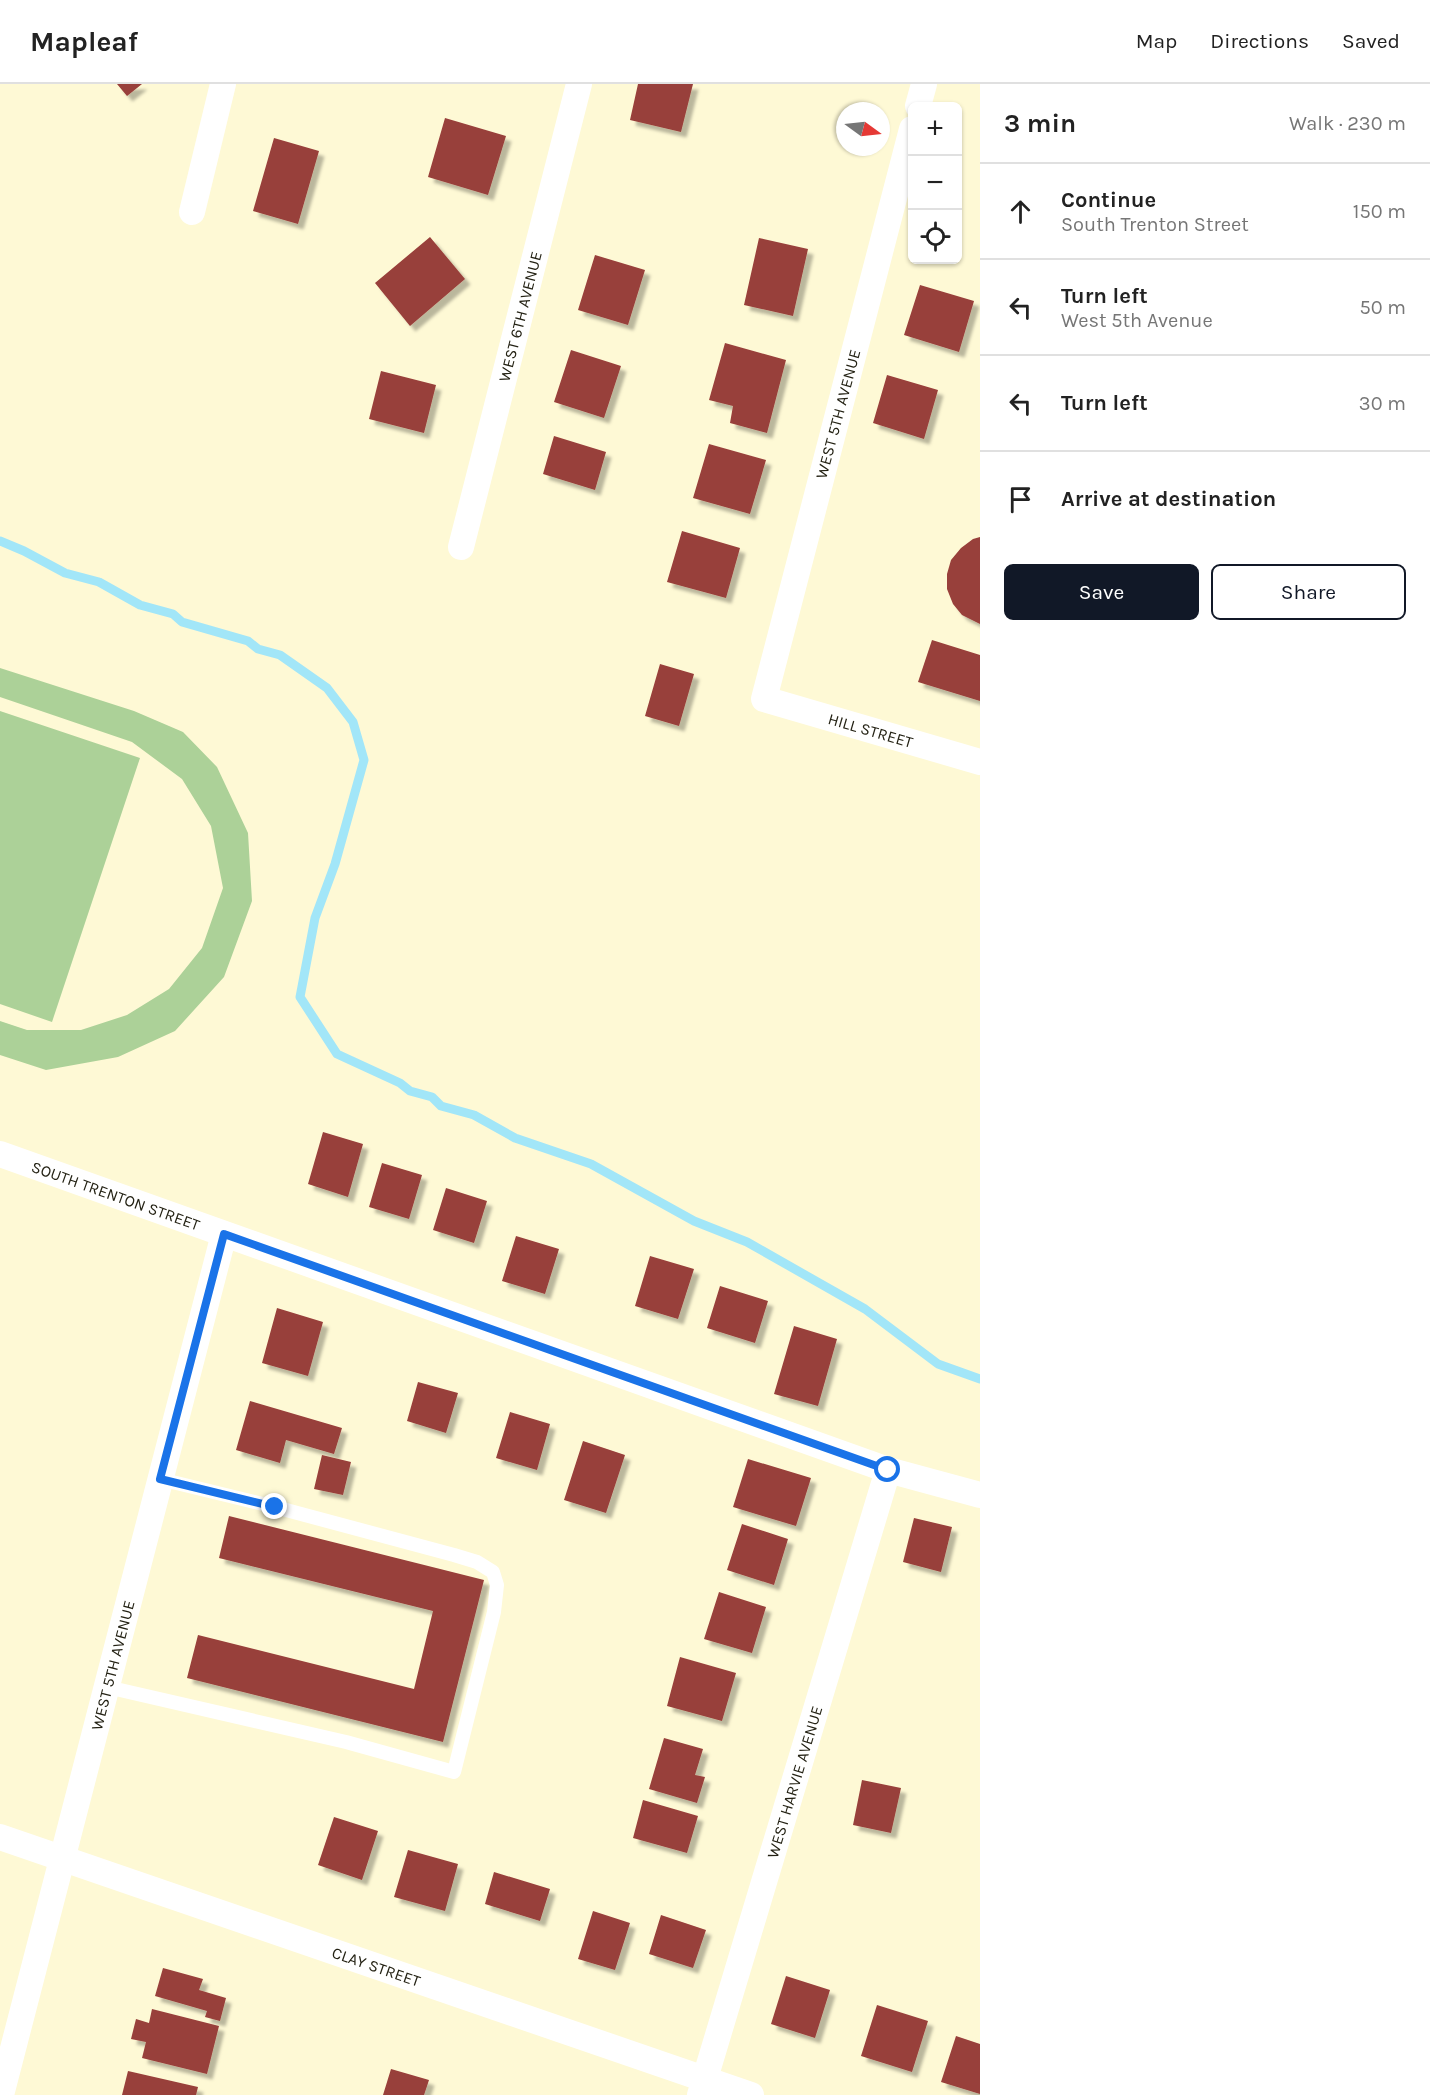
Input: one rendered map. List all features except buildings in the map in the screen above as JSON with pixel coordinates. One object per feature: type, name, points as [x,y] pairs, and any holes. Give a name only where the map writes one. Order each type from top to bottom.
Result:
[{"type":"street","points":[[192,212],[223,84]]},
{"type":"street","name":"WEST 6TH AVENUE","points":[[460,547],[579,84]]},
{"type":"street","points":[[919,102],[924,84]]},
{"type":"street","name":"WEST 5TH AVENUE","points":[[764,699],[908,144]]},
{"type":"street","name":"HILL STREET","points":[[764,699],[980,762]]},
{"type":"street","name":"SOUTH TRENTON STREET","points":[[0,1155],[888,1470],[980,1495]]},
{"type":"street","name":"WEST 5TH AVENUE","points":[[1,2095],[224,1234]]},
{"type":"street","name":"WEST HARVIE AVENUE","points":[[703,2087],[888,1470]]},
{"type":"street","name":"CLAY STREET","points":[[0,1837],[703,2087],[751,2095]]},
{"type":"lane","points":[[107,1687],[346,1742],[454,1772],[494,1612],[496,1586],[493,1572],[477,1562],[454,1555],[160,1479]]},
{"type":"green space","points":[[0,668],[134,711],[183,732],[217,767],[248,833],[252,901],[224,977],[175,1031],[118,1057],[46,1070],[0,1055],[0,1021],[27,1030],[81,1030],[127,1015],[169,989],[202,948],[223,888],[211,826],[182,779],[132,742],[0,697]]},
{"type":"green space","points":[[0,711],[140,758],[52,1022],[0,1004]]},
{"type":"waterway","points":[[0,541],[65,573],[99,582],[140,605],[173,614],[182,622],[248,641],[258,649],[280,655],[327,688],[353,722],[364,760],[335,864],[315,918],[300,997],[337,1054],[400,1083],[410,1091],[432,1097],[441,1106],[474,1115],[515,1138],[591,1164],[694,1221],[747,1242],[865,1309],[938,1364],[980,1379]]},
{"type":"route","points":[[275,1507],[160,1479],[224,1234],[888,1470]]}]
